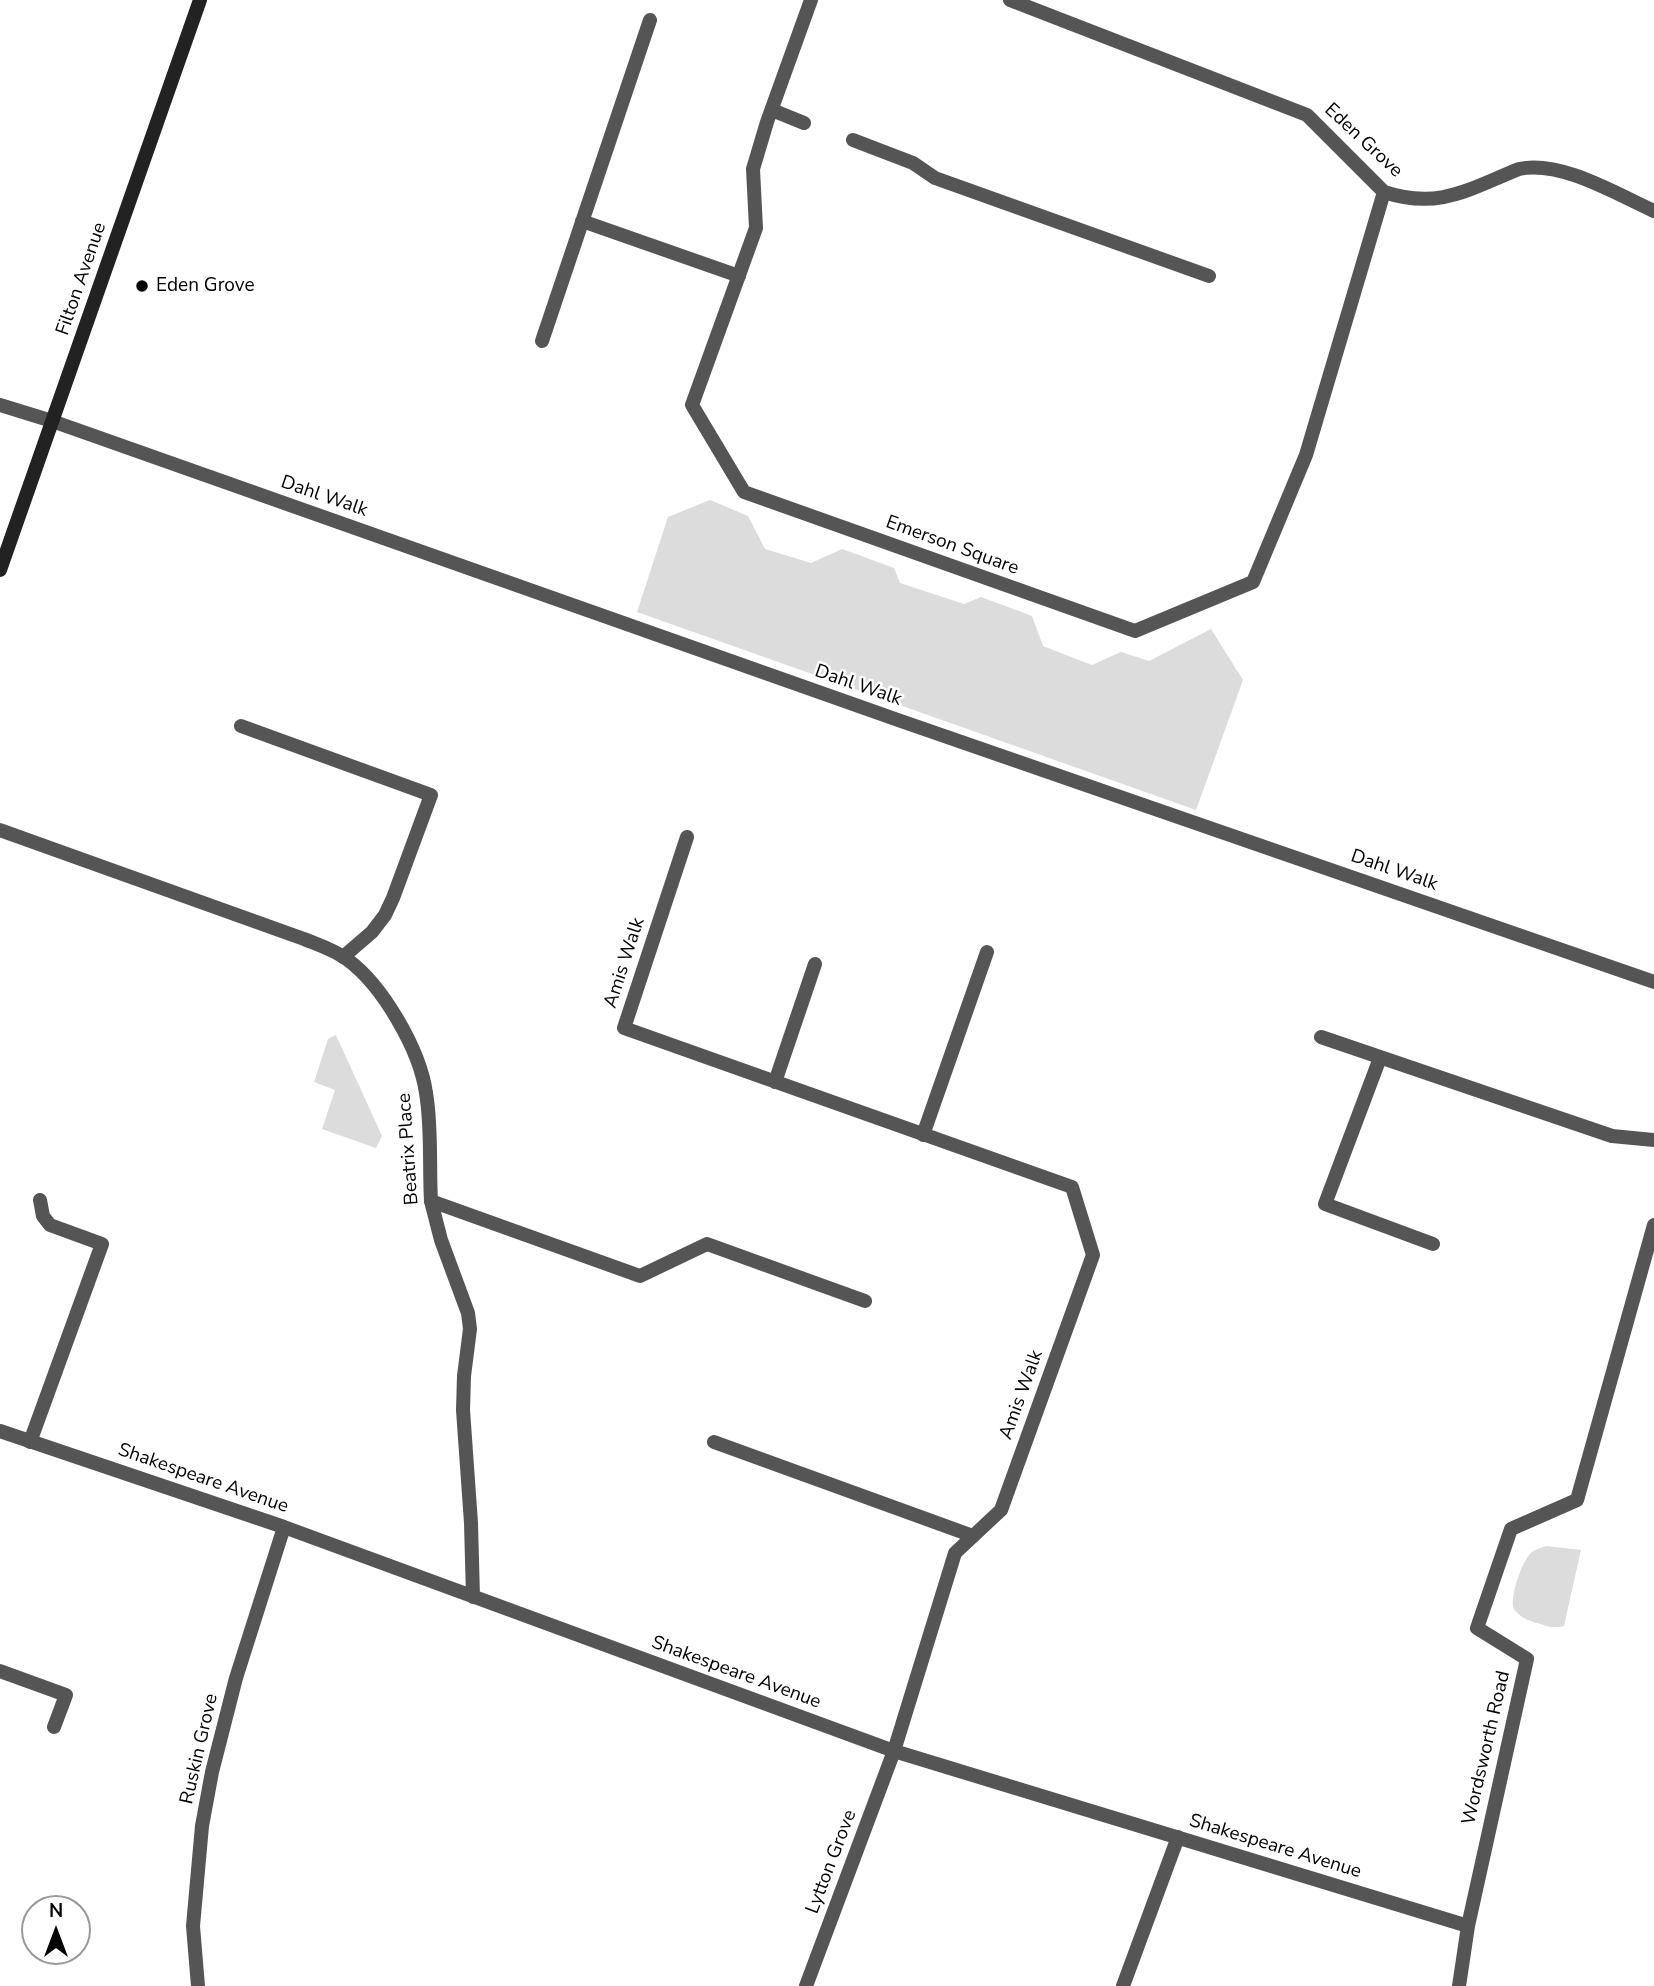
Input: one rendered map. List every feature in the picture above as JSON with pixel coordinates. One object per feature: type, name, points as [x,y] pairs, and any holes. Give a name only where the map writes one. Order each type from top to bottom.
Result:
[{"type":"street","name":"Filton Avenue","points":[[0,570],[200,0]]},
{"type":"street","name":"Emerson Square","points":[[811,0],[753,169],[756,228],[692,405],[744,492],[1135,631],[1253,582],[1306,455],[1384,192]]},
{"type":"street","name":"Eden Grove","points":[[1010,0],[1307,115],[1384,192],[1409,199],[1436,200],[1531,167],[1570,173],[1654,211]]},
{"type":"street","points":[[542,341],[650,20]]},
{"type":"street","points":[[772,110],[804,123]]},
{"type":"street","points":[[853,140],[913,163],[935,178],[1209,276]]},
{"type":"street","points":[[582,222],[740,276]]},
{"type":"street","name":"Dahl Walk","points":[[0,405],[1654,982]]},
{"type":"street","points":[[241,726],[431,795],[385,915],[372,932],[343,957]]},
{"type":"street","name":"Beatrix Place","points":[[0,830],[304,939],[343,957],[365,975],[400,1024],[413,1051],[426,1092],[434,1219],[463,1297],[469,1321],[463,1410],[473,1597]]},
{"type":"street","name":"Amis Walk","points":[[687,837],[624,1028],[1072,1187],[1093,1255],[1001,1510],[955,1553],[894,1751]]},
{"type":"street","points":[[923,1135],[987,952]]},
{"type":"street","points":[[775,1082],[815,964]]},
{"type":"street","points":[[1321,1037],[1612,1136],[1654,1140]]},
{"type":"street","points":[[1380,1058],[1325,1204],[1433,1244]]},
{"type":"street","points":[[30,1442],[102,1244],[50,1225],[43,1216],[40,1200]]},
{"type":"street","points":[[431,1201],[640,1276],[707,1244],[865,1301]]},
{"type":"street","name":"Wordsworth Road","points":[[1459,1986],[1468,1926],[1527,1659],[1477,1628],[1511,1529],[1577,1500],[1654,1225]]},
{"type":"street","name":"Shakespeare Avenue","points":[[0,1431],[284,1527],[894,1751],[1468,1926]]},
{"type":"street","points":[[714,1442],[973,1536]]},
{"type":"street","name":"Ruskin Grove","points":[[198,1986],[193,1926],[202,1826],[212,1772],[236,1678],[284,1527]]},
{"type":"street","points":[[0,1671],[66,1695],[54,1727]]},
{"type":"street","name":"Lytton Grove","points":[[806,1986],[894,1751]]},
{"type":"street","points":[[1123,1986],[1178,1837]]},
{"type":"shaded area","points":[[710,500],[748,516],[765,549],[811,563],[842,549],[894,568],[900,583],[964,604],[981,597],[1032,616],[1043,646],[1092,665],[1121,652],[1149,661],[1211,629],[1243,680],[1196,810],[637,612],[668,517]]},
{"type":"shaded area","points":[[336,1035],[382,1136],[376,1148],[322,1129],[335,1090],[314,1082],[328,1039]]},
{"type":"shaded area","points":[[1546,1546],[1581,1550],[1564,1626],[1561,1627],[1528,1620],[1516,1612],[1513,1604],[1517,1580],[1527,1557]]},
{"type":"place","name":"Eden Grove","points":[[142,286]]}]
